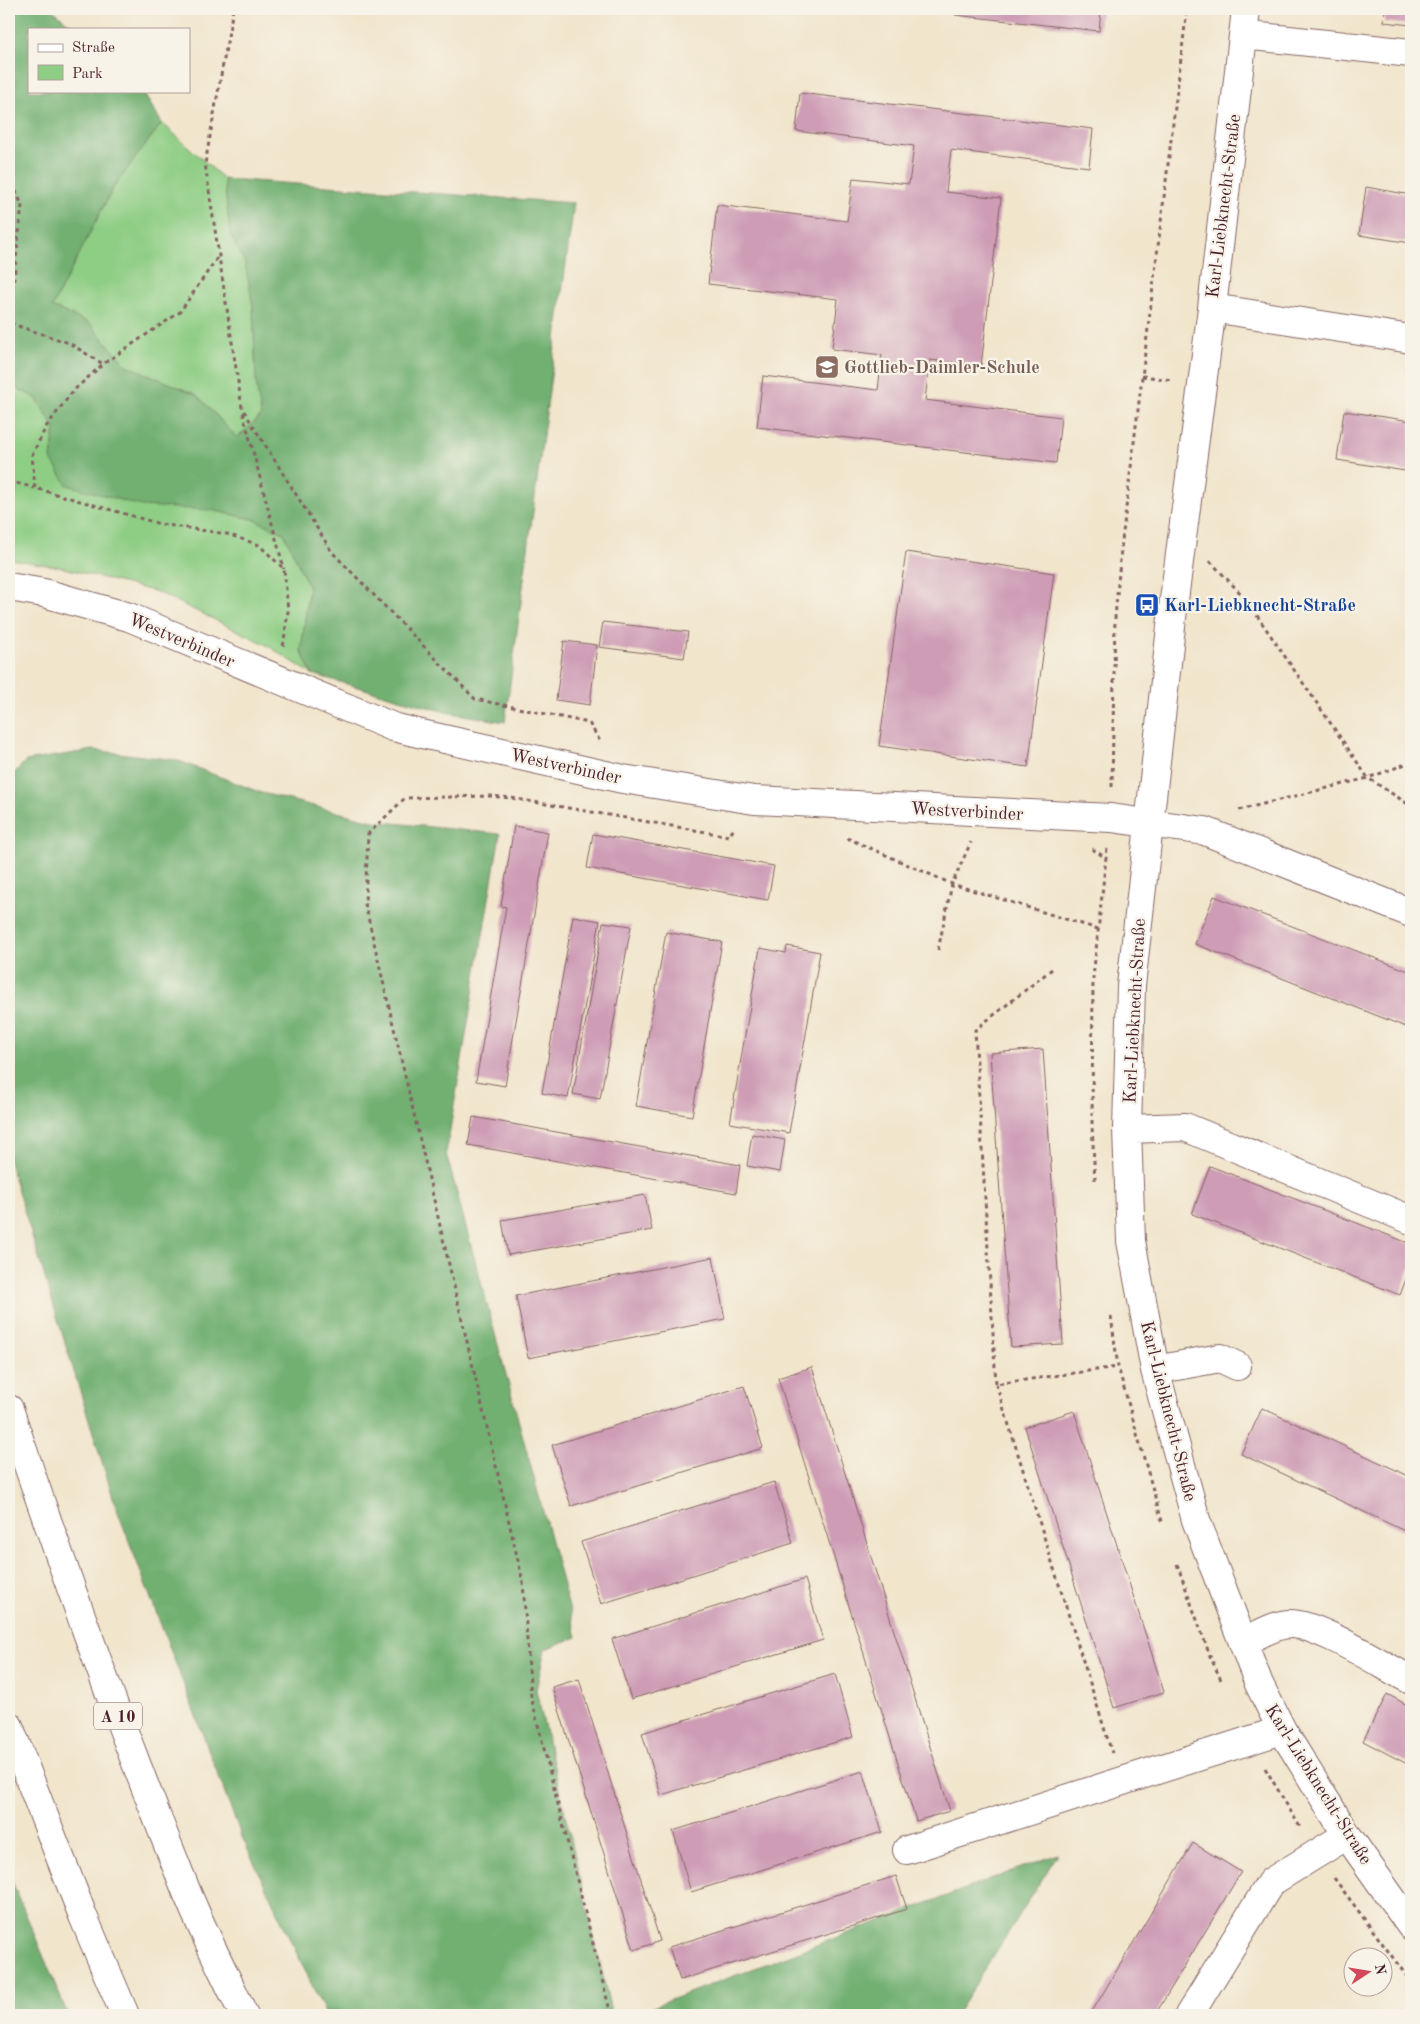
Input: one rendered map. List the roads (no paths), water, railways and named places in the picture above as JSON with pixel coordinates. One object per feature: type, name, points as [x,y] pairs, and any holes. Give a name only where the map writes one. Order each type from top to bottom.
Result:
[{"type":"main road","points":[[1245,22],[1411,54]]},
{"type":"main road","name":"Karl-Liebknecht-Straße","points":[[1245,22],[1212,308],[1200,383],[1131,986],[1127,1129],[1131,1241],[1156,1370],[1196,1520],[1259,1684],[1282,1730],[1347,1835],[1411,1926]]},
{"type":"main road","points":[[1212,308],[1411,339]]},
{"type":"main road","name":"Westverbinder","points":[[9,587],[44,593],[129,617],[276,680],[393,727],[624,779],[754,800],[1111,818],[1205,831],[1411,913]]},
{"type":"main road","points":[[1127,1129],[1185,1127],[1411,1220]]},
{"type":"main road","points":[[1156,1370],[1220,1358],[1237,1366]]},
{"type":"main road","name":"A 10","points":[[9,1410],[68,1583],[129,1745],[189,1897],[244,2015]]},
{"type":"main road","points":[[1243,1642],[1274,1627],[1290,1624],[1312,1629],[1411,1680]]},
{"type":"main road","points":[[9,1726],[83,1916],[126,2015]]},
{"type":"main road","points":[[907,1850],[1282,1730]]},
{"type":"main road","points":[[1189,2015],[1271,1882],[1347,1835]]},
{"type":"place","name":"Gottlieb-Daimler-Schule","points":[[827,367]]},
{"type":"place","name":"Karl-Liebknecht-Straße","points":[[1147,605]]}]
